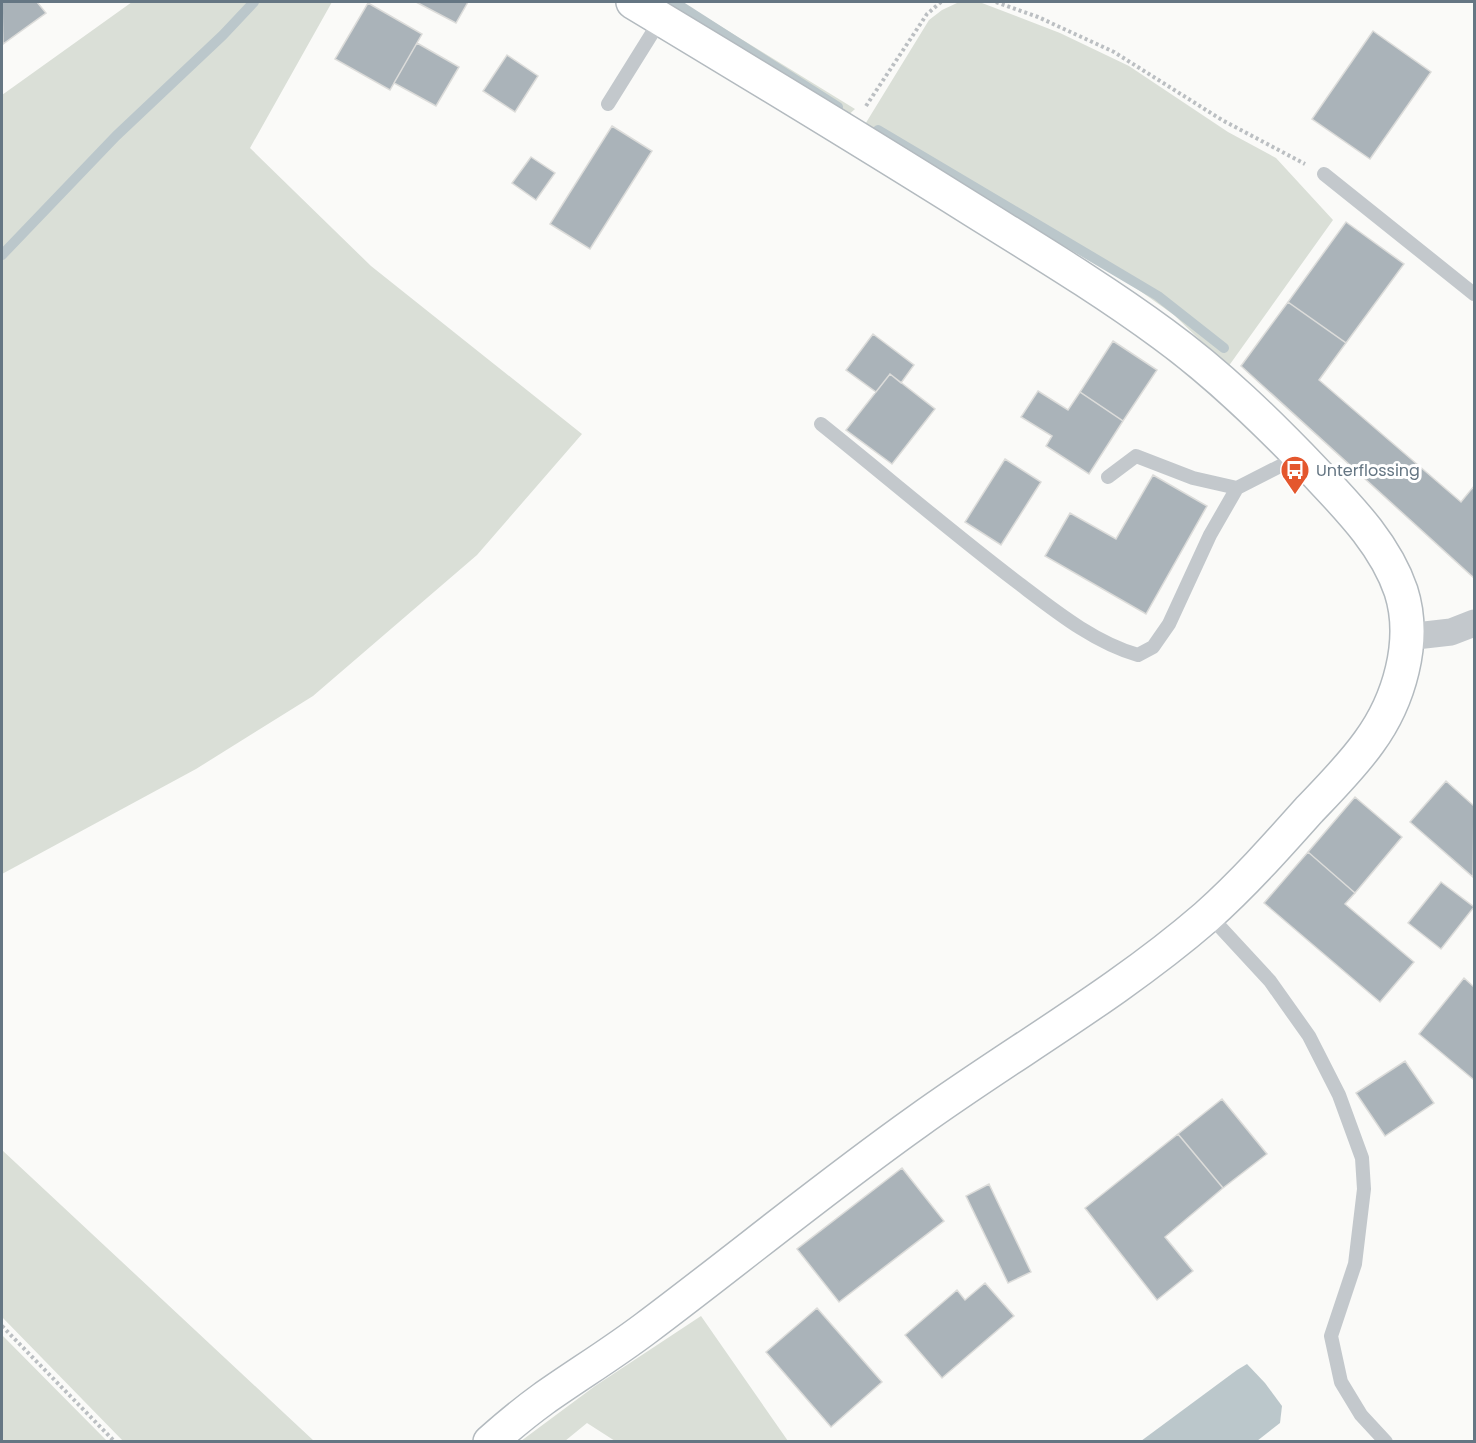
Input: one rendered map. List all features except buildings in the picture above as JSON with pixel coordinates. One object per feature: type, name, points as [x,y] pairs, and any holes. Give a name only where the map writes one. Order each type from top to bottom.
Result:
[{"type":"main road","points":[[490,1442],[538,1402],[650,1325],[918,1120],[1118,986],[1209,915],[1347,770],[1372,739],[1388,711],[1404,661],[1407,637],[1406,613],[1401,592],[1382,553],[1355,515],[1253,409],[1167,336],[1111,297],[849,132],[633,2]]},
{"type":"street","points":[[1407,637],[1450,632],[1474,623]]},
{"type":"lane","points":[[608,104],[661,19]]},
{"type":"lane","points":[[1324,174],[1474,294]]},
{"type":"lane","points":[[821,424],[981,555],[1064,618],[1122,651],[1138,655],[1153,647],[1169,624],[1210,535],[1237,488],[1300,456]]},
{"type":"lane","points":[[1108,477],[1136,456],[1193,478],[1237,488]]},
{"type":"lane","points":[[1209,915],[1270,981],[1309,1036],[1339,1095],[1362,1158],[1364,1189],[1355,1264],[1331,1336],[1341,1382],[1361,1415],[1386,1442]]},
{"type":"path","points":[[849,132],[927,14],[941,2]]},
{"type":"path","points":[[996,2],[1038,17],[1114,52],[1222,120],[1324,174]]},
{"type":"path","points":[[2,1326],[115,1442]]},
{"type":"shaded area","points":[[132,2],[332,2],[250,148],[371,266],[582,434],[477,555],[313,696],[196,769],[2,874],[2,95]]},
{"type":"shaded area","points":[[659,2],[681,2],[855,109],[844,119]]},
{"type":"shaded area","points":[[957,3],[982,3],[1060,33],[1129,66],[1228,132],[1276,158],[1333,220],[1228,367],[1174,315],[1126,281],[864,126],[929,20],[942,10]]},
{"type":"shaded area","points":[[2,1150],[314,1441],[123,1441],[2,1317]]},
{"type":"shaded area","points":[[701,1316],[788,1441],[615,1441],[587,1423],[565,1441],[521,1441],[595,1386]]},
{"type":"shaded area","points":[[2,1335],[107,1441],[2,1441]]},
{"type":"shaded area","points":[[1247,1364],[1282,1406],[1280,1423],[1257,1441],[1141,1441],[1237,1370]]},
{"type":"waterway","points":[[2,255],[116,136],[223,35],[254,2]]},
{"type":"waterway","points":[[674,2],[838,107]]},
{"type":"waterway","points":[[878,130],[1158,296],[1224,348]]},
{"type":"place","name":"Unterflossing","points":[[1295,496]]}]
